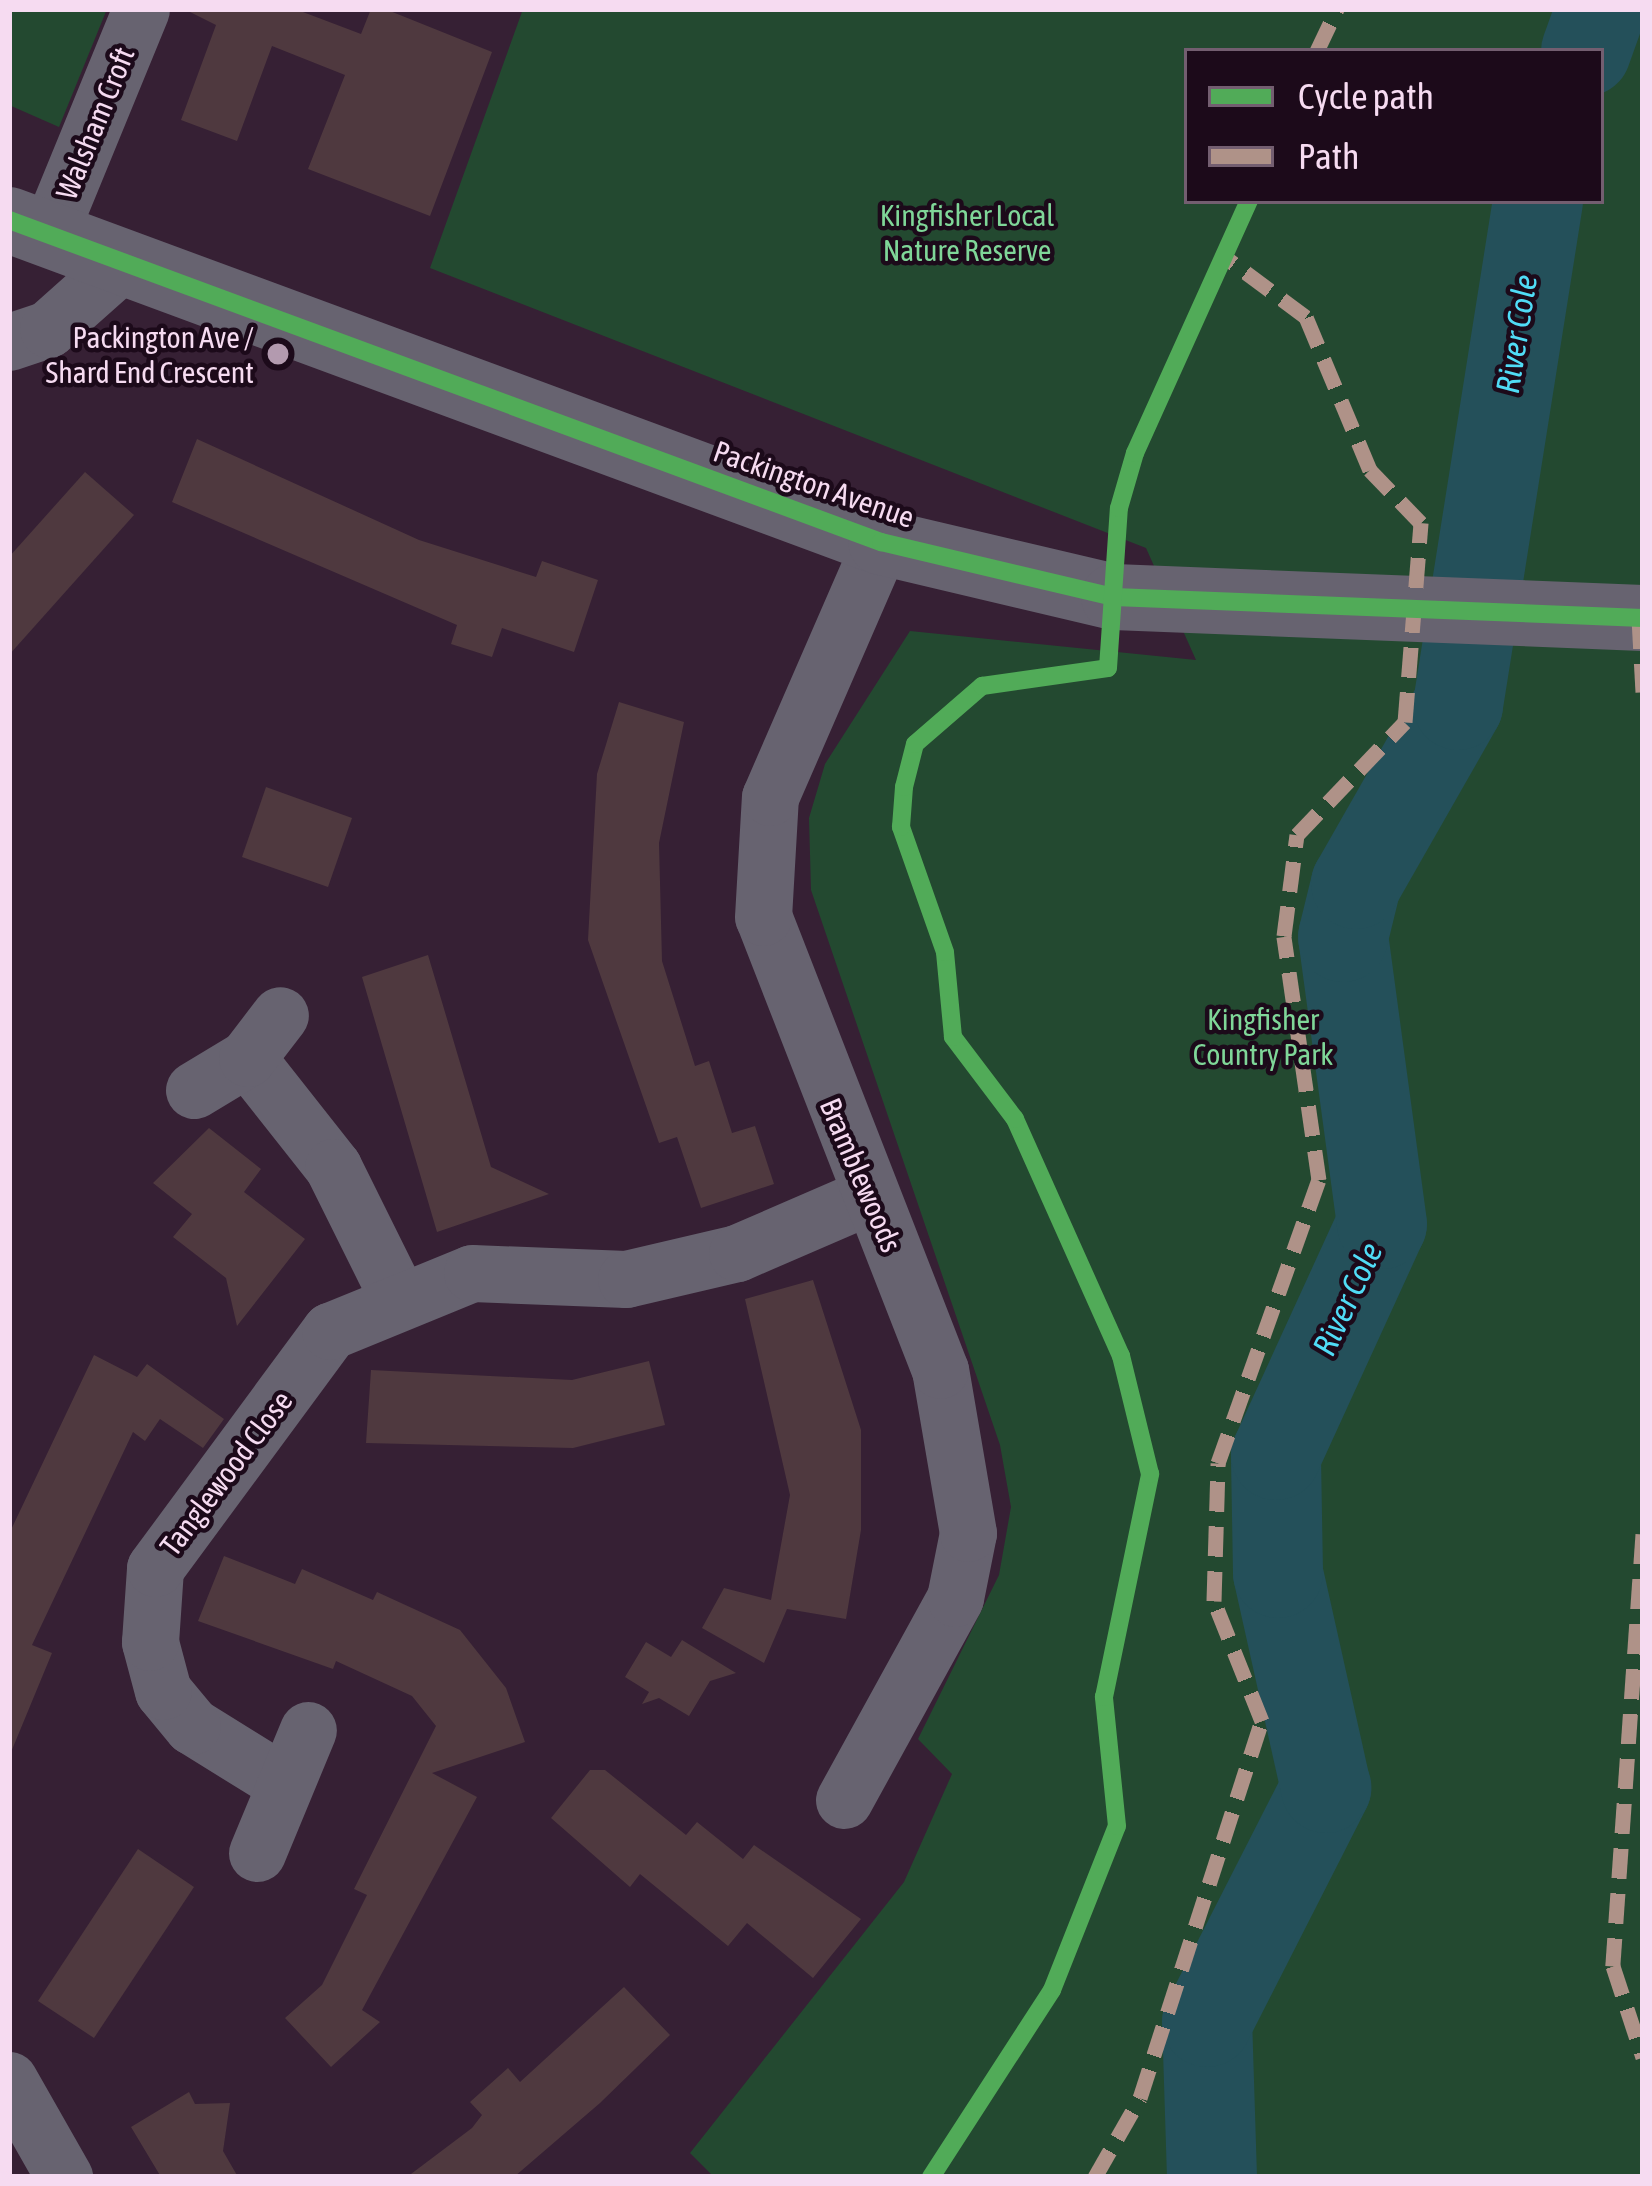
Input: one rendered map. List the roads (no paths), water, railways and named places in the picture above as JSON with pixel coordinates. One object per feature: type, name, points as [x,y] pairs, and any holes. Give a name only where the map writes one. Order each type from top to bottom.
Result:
[{"type":"street","name":"Walsham Croft","points":[[28,228],[141,9]]},
{"type":"street","name":"Packington Avenue","points":[[28,228],[881,542],[1114,597],[1300,612],[1641,618]]},
{"type":"street","points":[[9,342],[48,328],[122,262]]},
{"type":"street","name":"Bramblewoods","points":[[844,1800],[956,1598],[968,1533],[940,1370],[763,917],[770,797],[881,542]]},
{"type":"street","points":[[194,1090],[264,1037],[397,1296]]},
{"type":"street","name":"Tanglewood Close","points":[[284,1783],[192,1726],[163,1691],[150,1642],[155,1568],[330,1331],[397,1296],[472,1273],[626,1279],[737,1253],[871,1195]]},
{"type":"street","points":[[257,1853],[308,1730]]},
{"type":"street","points":[[9,2080],[64,2177]]},
{"type":"waterway","name":"River Cole","points":[[1587,48],[1601,9]]},
{"type":"waterway","name":"River Cole","points":[[1212,2177],[1207,2022],[1326,1788],[1278,1573],[1276,1455],[1382,1224],[1343,937],[1356,884],[1458,705],[1538,204]]},
{"type":"place","name":"Packington Ave / Shard End Crescent","points":[[278,354]]},
{"type":"park label","name":"Kingfisher Local Nature Reserve","points":[[967,232]]},
{"type":"park label","name":"Kingfisher Country Park","points":[[1263,1036]]}]
